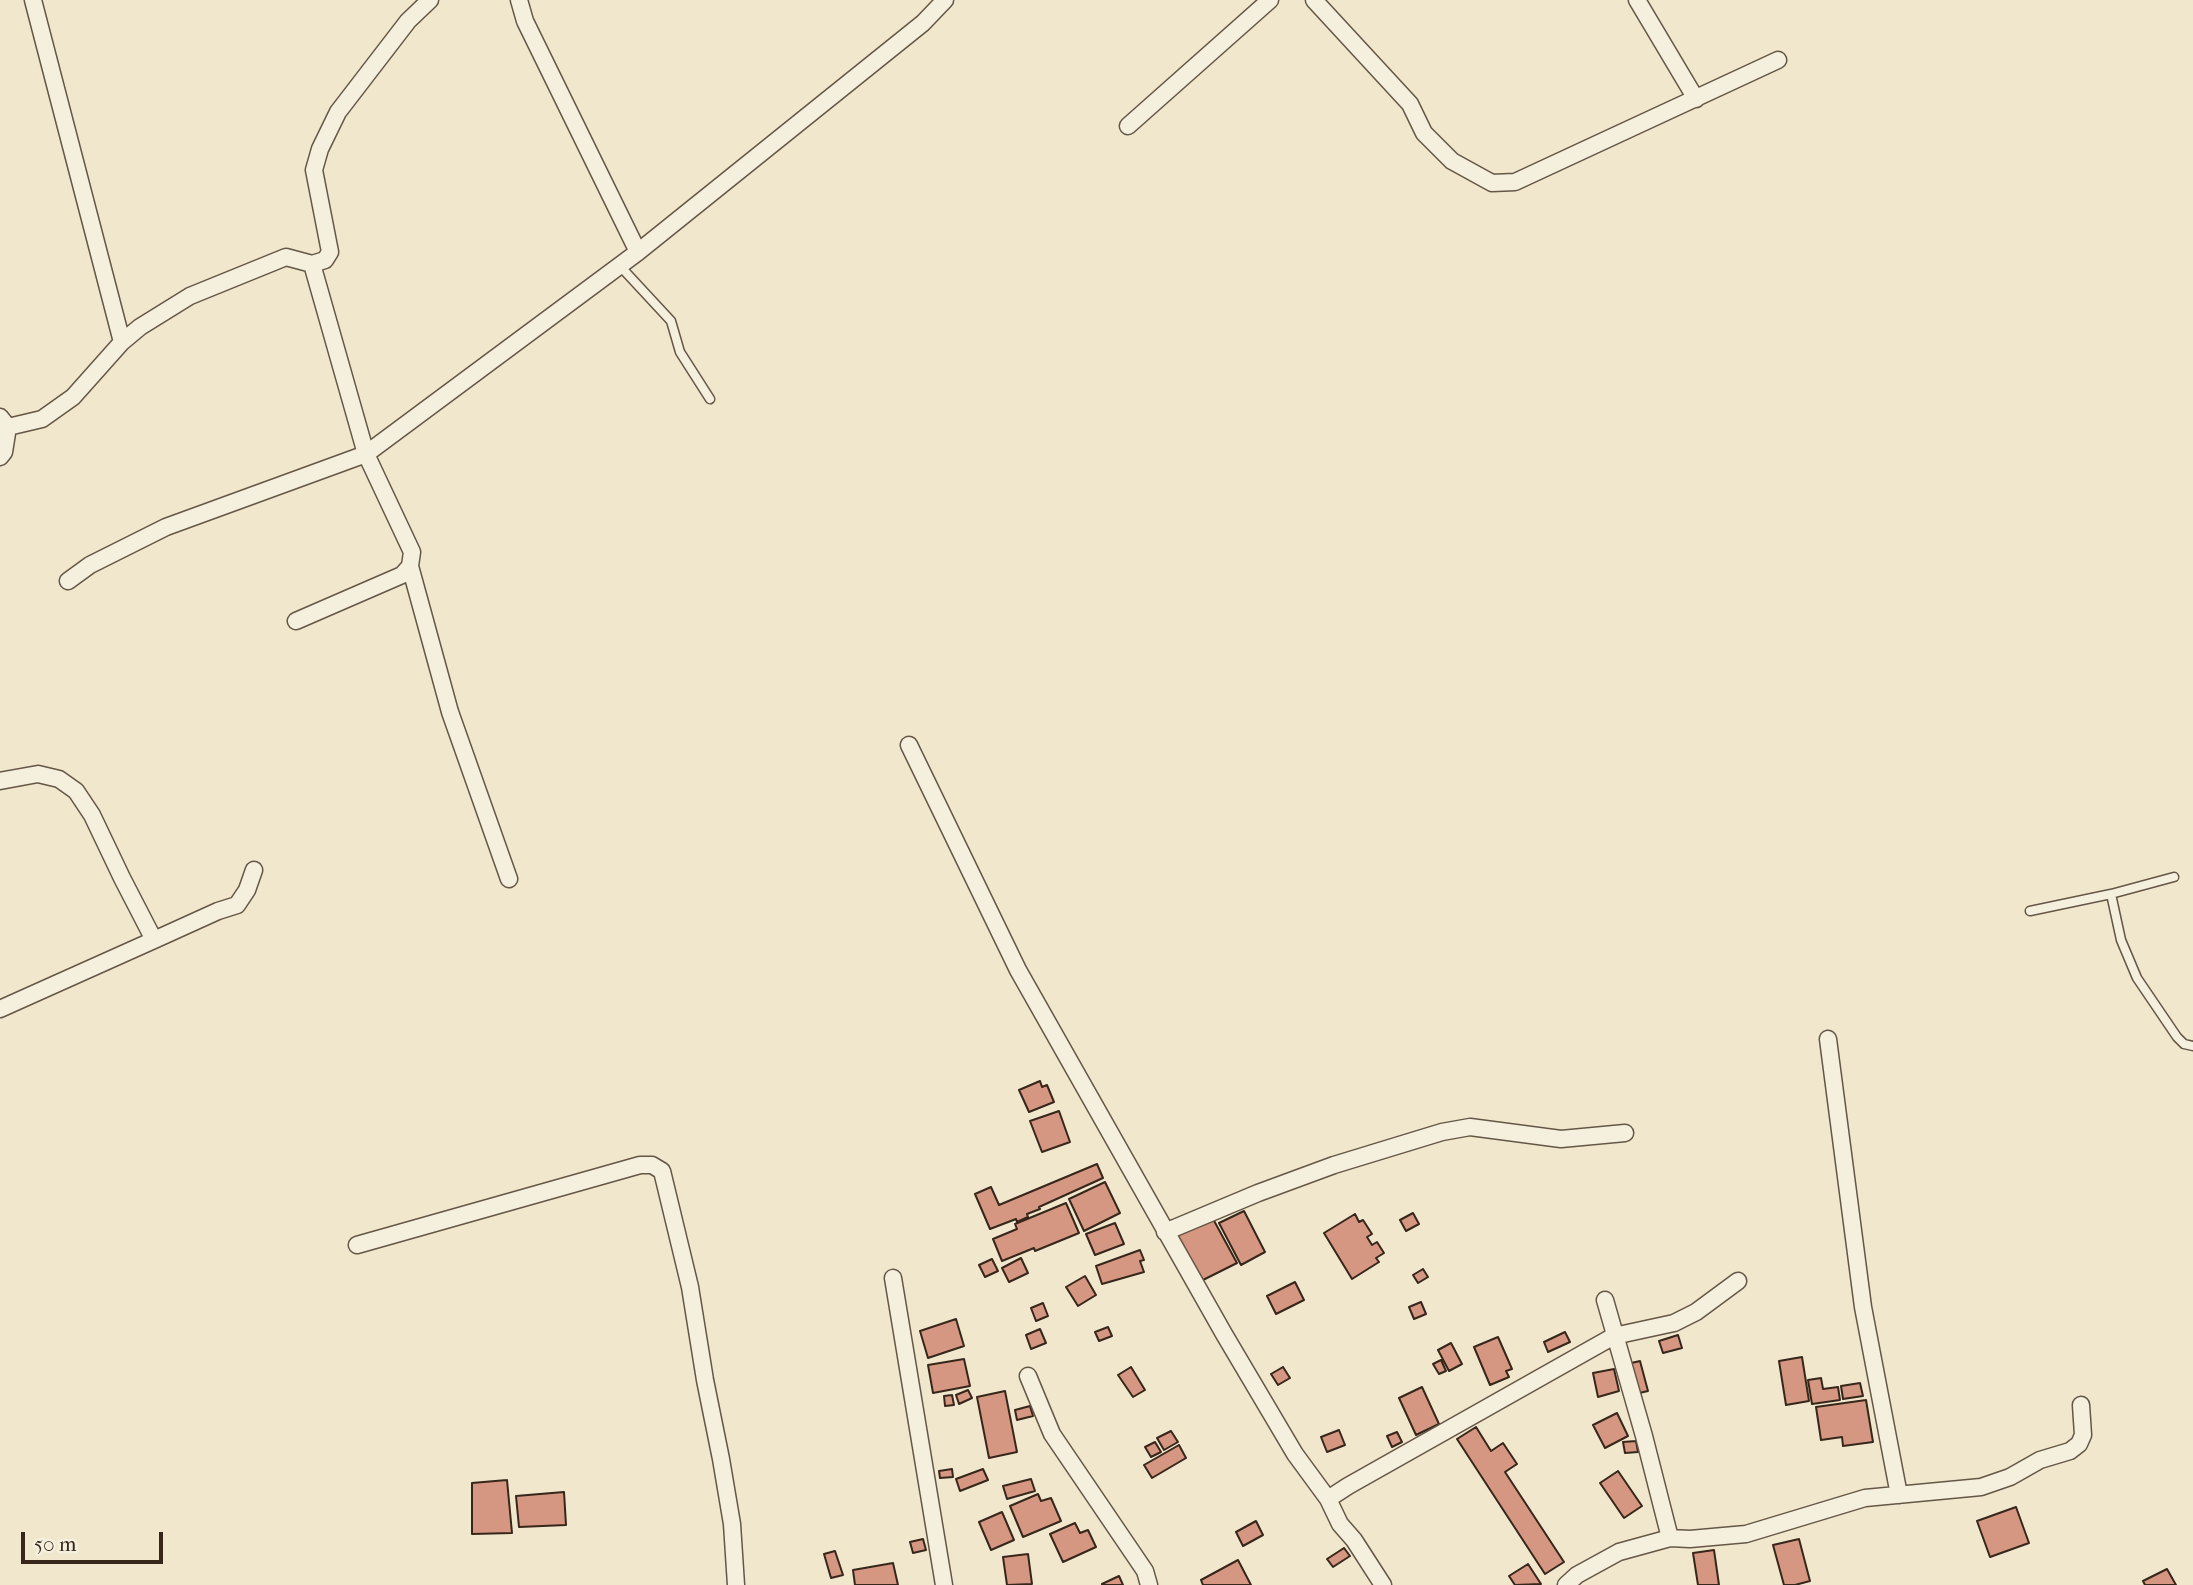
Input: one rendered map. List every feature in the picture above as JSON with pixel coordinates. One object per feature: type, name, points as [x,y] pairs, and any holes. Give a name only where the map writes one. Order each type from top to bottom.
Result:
[{"type":"street","points":[[33,0],[122,342]]},
{"type":"street","points":[[0,457],[4,452],[4,422],[42,419],[73,397],[122,342],[140,327],[190,296],[285,257],[312,264],[325,260],[330,252],[314,170],[320,149],[338,112],[408,21],[430,0]]},
{"type":"street","points":[[519,0],[525,21],[638,252]]},
{"type":"street","points":[[68,581],[90,565],[166,527],[366,454],[638,252],[923,23],[945,0]]},
{"type":"street","points":[[1128,126],[1270,0]]},
{"type":"street","points":[[1314,0],[1410,104],[1424,133],[1452,161],[1492,183],[1515,182],[1778,60]]},
{"type":"street","points":[[1637,0],[1696,99]]},
{"type":"street","points":[[312,264],[366,454],[412,552],[410,566],[450,712],[509,879]]},
{"type":"street","points":[[296,621],[402,575],[410,566]]},
{"type":"street","points":[[909,745],[1018,970],[1165,1232],[1294,1454],[1328,1499],[1340,1524],[1354,1540],[1383,1585]]},
{"type":"street","points":[[0,781],[38,774],[59,779],[76,790],[92,815],[154,940]]},
{"type":"street","points":[[0,1009],[218,911],[237,905],[247,890],[254,870]]},
{"type":"street","points":[[1828,1039],[1863,1307],[1899,1495]]},
{"type":"street","points":[[1165,1232],[1334,1165],[1442,1132],[1470,1127],[1562,1139],[1625,1133]]},
{"type":"street","points":[[357,1245],[640,1165],[652,1165],[662,1171],[690,1287],[705,1380],[722,1459],[732,1524],[736,1585]]},
{"type":"street","points":[[893,1278],[944,1585]]},
{"type":"street","points":[[1328,1499],[1614,1336],[1674,1323],[1696,1312],[1738,1281]]},
{"type":"street","points":[[1605,1300],[1670,1538]]},
{"type":"street","points":[[1028,1376],[1052,1434],[1145,1571],[1149,1585]]},
{"type":"street","points":[[1566,1585],[1577,1575],[1619,1552],[1670,1538],[1746,1534],[1865,1498],[1981,1487],[2010,1478],[2040,1460],[2070,1451],[2079,1444],[2083,1435],[2081,1405]]},
{"type":"lane","points":[[620,266],[671,321],[680,352],[710,399]]},
{"type":"lane","points":[[2029,911],[2111,894],[2174,877]]},
{"type":"lane","points":[[2111,894],[2122,940],[2137,978],[2177,1037],[2184,1044],[2193,1046]]},
{"type":"building","points":[[1040,1081],[1042,1087],[1047,1085],[1054,1102],[1029,1112],[1019,1090]]},
{"type":"building","points":[[1059,1111],[1070,1142],[1042,1152],[1030,1121]]},
{"type":"building","points":[[1097,1164],[1103,1178],[1039,1207],[1040,1209],[1017,1222],[1016,1219],[990,1229],[975,1194],[991,1187],[999,1205]]},
{"type":"building","points":[[1105,1182],[1120,1213],[1084,1231],[1069,1199]]},
{"type":"building","points":[[1066,1203],[1079,1233],[1002,1261],[993,1239],[1017,1229],[1015,1224]]},
{"type":"building","points":[[1244,1211],[1265,1252],[1241,1265],[1219,1223]]},
{"type":"building","points":[[1413,1213],[1419,1224],[1406,1231],[1400,1220]]},
{"type":"building","points":[[1355,1214],[1359,1222],[1363,1220],[1372,1234],[1367,1237],[1372,1245],[1377,1242],[1384,1253],[1376,1258],[1379,1262],[1352,1279],[1324,1233]]},
{"type":"building","points":[[1212,1217],[1237,1263],[1201,1281],[1177,1235]]},
{"type":"building","points":[[1115,1223],[1124,1244],[1095,1255],[1086,1234]]},
{"type":"building","points":[[1140,1250],[1144,1260],[1140,1261],[1144,1272],[1102,1284],[1096,1266]]},
{"type":"building","points":[[1021,1258],[1028,1273],[1009,1282],[1002,1268]]},
{"type":"building","points":[[992,1259],[998,1271],[985,1277],[979,1265]]},
{"type":"building","points":[[1423,1269],[1428,1277],[1418,1283],[1413,1275]]},
{"type":"building","points":[[1085,1276],[1096,1295],[1078,1306],[1066,1287]]},
{"type":"building","points":[[1295,1282],[1304,1300],[1276,1314],[1267,1296]]},
{"type":"building","points":[[1421,1302],[1426,1314],[1414,1319],[1409,1307]]},
{"type":"building","points":[[1043,1303],[1048,1316],[1036,1321],[1031,1308]]},
{"type":"building","points":[[956,1319],[964,1346],[928,1358],[920,1331]]},
{"type":"building","points":[[1108,1327],[1112,1336],[1099,1341],[1095,1332]]},
{"type":"building","points":[[1040,1329],[1046,1343],[1031,1349],[1026,1335]]},
{"type":"building","points":[[1565,1332],[1570,1342],[1548,1352],[1544,1342]]},
{"type":"building","points":[[1678,1335],[1682,1348],[1663,1353],[1659,1341]]},
{"type":"building","points":[[1498,1337],[1512,1369],[1506,1371],[1509,1377],[1490,1385],[1474,1347]]},
{"type":"building","points":[[1451,1343],[1462,1364],[1449,1371],[1438,1350]]},
{"type":"building","points":[[1802,1357],[1809,1401],[1786,1405],[1779,1361]]},
{"type":"building","points":[[964,1359],[970,1386],[933,1393],[928,1365]]},
{"type":"building","points":[[1441,1360],[1446,1371],[1439,1374],[1433,1364]]},
{"type":"building","points":[[1640,1361],[1648,1391],[1635,1394],[1627,1364]]},
{"type":"building","points":[[1131,1367],[1145,1390],[1133,1397],[1118,1375]]},
{"type":"building","points":[[1283,1367],[1290,1378],[1278,1385],[1271,1374]]},
{"type":"building","points":[[1614,1369],[1619,1391],[1598,1397],[1593,1373]]},
{"type":"building","points":[[1821,1378],[1823,1389],[1838,1387],[1840,1400],[1812,1404],[1808,1380]]},
{"type":"building","points":[[1860,1383],[1863,1396],[1843,1399],[1841,1386]]},
{"type":"building","points":[[1422,1387],[1439,1424],[1416,1435],[1399,1398]]},
{"type":"building","points":[[968,1390],[972,1398],[959,1404],[956,1395]]},
{"type":"building","points":[[1005,1391],[1017,1452],[989,1458],[977,1397]]},
{"type":"building","points":[[952,1395],[954,1405],[945,1406],[944,1396]]},
{"type":"building","points":[[1866,1400],[1873,1442],[1843,1446],[1842,1437],[1821,1440],[1816,1407]]},
{"type":"building","points":[[1030,1406],[1033,1416],[1017,1420],[1015,1410]]},
{"type":"building","points":[[1617,1413],[1628,1436],[1605,1448],[1593,1425]]},
{"type":"building","points":[[1476,1427],[1491,1451],[1503,1443],[1517,1464],[1505,1472],[1564,1562],[1545,1574],[1457,1439]]},
{"type":"building","points":[[1339,1430],[1345,1445],[1327,1452],[1321,1437]]},
{"type":"building","points":[[1171,1431],[1178,1442],[1164,1450],[1157,1438]]},
{"type":"building","points":[[1397,1432],[1402,1442],[1392,1447],[1387,1436]]},
{"type":"building","points":[[1636,1441],[1638,1452],[1625,1453],[1623,1442]]},
{"type":"building","points":[[1155,1442],[1161,1452],[1151,1457],[1145,1447]]},
{"type":"building","points":[[1179,1445],[1186,1458],[1152,1478],[1144,1465]]},
{"type":"building","points":[[952,1469],[953,1477],[940,1478],[939,1471]]},
{"type":"building","points":[[983,1469],[988,1480],[960,1491],[956,1479]]},
{"type":"building","points":[[1618,1471],[1642,1506],[1624,1518],[1600,1483]]},
{"type":"building","points":[[1031,1479],[1035,1491],[1007,1499],[1003,1486]]},
{"type":"building","points":[[507,1480],[512,1533],[472,1534],[472,1483]]},
{"type":"building","points":[[564,1492],[566,1525],[519,1527],[516,1496]]},
{"type":"building","points":[[1038,1494],[1041,1501],[1051,1498],[1061,1521],[1023,1537],[1010,1506]]},
{"type":"building","points":[[2016,1507],[2029,1543],[1990,1557],[1977,1521]]},
{"type":"building","points":[[1002,1512],[1014,1540],[991,1550],[979,1522]]},
{"type":"building","points":[[1256,1521],[1263,1535],[1243,1546],[1236,1532]]},
{"type":"building","points":[[1075,1523],[1080,1533],[1088,1530],[1096,1547],[1063,1562],[1050,1534]]},
{"type":"building","points":[[923,1539],[926,1550],[913,1553],[910,1542]]},
{"type":"building","points":[[1799,1539],[1810,1581],[1784,1585],[1773,1545]]},
{"type":"building","points":[[1344,1548],[1350,1556],[1333,1567],[1327,1559]]},
{"type":"building","points":[[1714,1550],[1719,1585],[1698,1585],[1693,1553]]},
{"type":"building","points":[[835,1551],[843,1575],[831,1578],[824,1554]]},
{"type":"building","points":[[1028,1554],[1032,1584],[1007,1585],[1003,1557]]},
{"type":"building","points":[[1238,1560],[1251,1585],[1203,1585],[1201,1580]]},
{"type":"building","points":[[893,1563],[898,1585],[855,1585],[853,1570]]},
{"type":"building","points":[[1528,1564],[1541,1584],[1515,1585],[1509,1576]]},
{"type":"building","points":[[2167,1569],[2176,1585],[2145,1585],[2143,1581]]},
{"type":"building","points":[[1119,1576],[1123,1585],[1102,1585],[1102,1584]]}]
